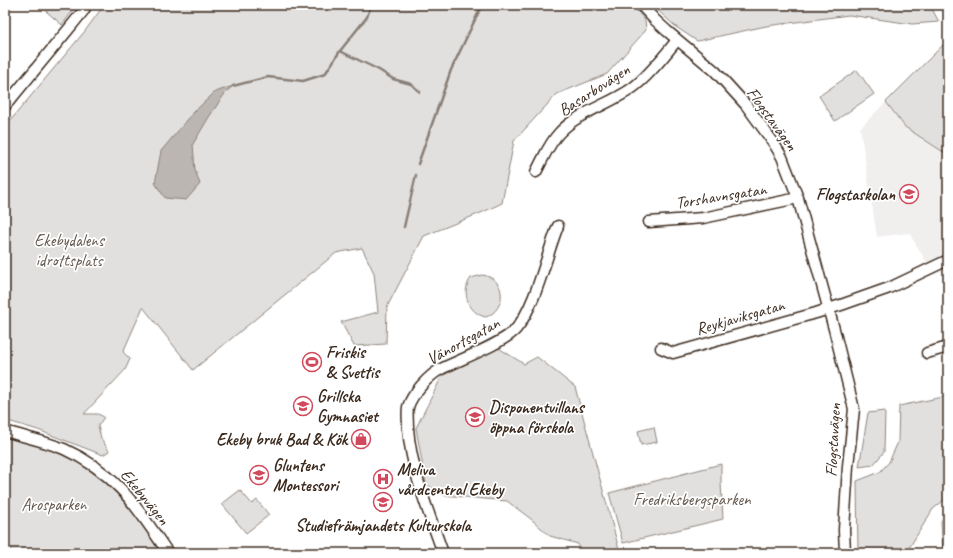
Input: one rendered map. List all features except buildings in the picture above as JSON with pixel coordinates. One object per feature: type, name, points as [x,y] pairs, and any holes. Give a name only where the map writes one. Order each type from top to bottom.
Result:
[{"type":"street","points":[[5,106],[84,10],[86,5]]},
{"type":"street","name":"Flogstavägen","points":[[642,5],[654,20],[715,71],[746,105],[782,157],[798,198],[829,308],[854,409],[848,466],[844,530],[845,553]]},
{"type":"street","name":"Basarbovägen","points":[[536,172],[552,142],[560,132],[576,119],[631,89],[653,68],[677,40]]},
{"type":"street","name":"Torshavnsgatan","points":[[649,222],[703,218],[798,198]]},
{"type":"street","name":"Vänortsgatan","points":[[443,553],[425,503],[409,444],[407,417],[408,407],[425,381],[439,370],[501,340],[515,330],[528,308],[558,226]]},
{"type":"street","points":[[829,308],[889,288],[948,260]]},
{"type":"street","name":"Reykjaviksgatan","points":[[661,348],[673,353],[816,314],[829,308]]},
{"type":"street","points":[[927,353],[948,347]]},
{"type":"street","name":"Ekebyvägen","points":[[5,431],[62,448],[96,466],[126,494],[168,553]]},
{"type":"shaded area","points":[[233,86],[226,92],[193,144],[195,170],[200,184],[186,200],[165,198],[155,183],[161,151],[194,112],[215,92]]},
{"type":"shaded area","name":"Flogstaskolan","points":[[886,102],[905,127],[948,155],[948,256],[929,266],[909,233],[877,237],[860,128]]},
{"type":"green space","points":[[39,5],[77,5],[62,25]]},
{"type":"green space","name":"Ekebydalens idrottsplats","points":[[104,5],[632,5],[645,20],[646,30],[607,74],[557,94],[514,141],[502,203],[424,236],[387,307],[386,344],[354,346],[341,322],[378,312],[374,273],[362,248],[336,253],[193,370],[143,307],[123,352],[130,359],[125,370],[84,414],[98,414],[104,417],[98,426],[101,438],[109,451],[103,455],[38,430],[5,420],[5,127],[85,31]]},
{"type":"green space","points":[[652,5],[930,5],[939,22],[912,24],[849,15],[766,26],[697,41],[676,27]]},
{"type":"green space","points":[[948,40],[948,155],[905,127],[886,102]]},
{"type":"green space","points":[[857,70],[874,94],[835,121],[819,96]]},
{"type":"green space","points":[[482,275],[490,277],[496,282],[500,287],[501,294],[501,301],[498,307],[493,313],[486,317],[475,312],[466,296],[466,290],[471,278]]},
{"type":"green space","points":[[497,347],[524,364],[537,357],[575,387],[620,553],[581,553],[578,544],[550,536],[507,501],[443,495],[426,484],[416,428],[442,376]]},
{"type":"green space","points":[[948,396],[948,497],[933,509],[906,553],[858,553],[857,481],[880,472],[889,462],[898,442],[899,406]]},
{"type":"green space","points":[[885,411],[884,452],[873,465],[859,467],[868,413]]},
{"type":"green space","points":[[654,427],[657,442],[641,445],[638,431]]},
{"type":"green space","name":"Arosparken","points":[[5,435],[61,453],[98,473],[124,497],[164,553],[13,553],[5,541]]},
{"type":"green space","name":"Fredriksbergsparken","points":[[721,464],[723,519],[623,543],[609,493]]},
{"type":"green space","points":[[240,490],[252,504],[257,500],[269,515],[246,533],[222,504]]},
{"type":"green space","points":[[948,511],[948,553],[943,553],[941,521]]},
{"type":"waterway","points":[[233,86],[268,77],[303,81],[325,74],[340,51],[367,17],[371,5]]},
{"type":"waterway","points":[[418,164],[451,70],[482,5]]},
{"type":"waterway","points":[[340,51],[379,70],[393,79],[411,84],[420,92]]},
{"type":"waterway","points":[[404,227],[416,175]]},
{"type":"place","name":"Flogstaskolan","points":[[909,194]]},
{"type":"place","name":"Friskis & Svettis","points":[[312,362]]},
{"type":"place","name":"Grillska Gymnasiet","points":[[303,406]]},
{"type":"place","name":"Disponentvillans öppna förskola","points":[[475,417]]},
{"type":"place","name":"Ekeby bruk Bad & Kök","points":[[361,439]]},
{"type":"place","name":"Gluntens Montessori","points":[[259,475]]},
{"type":"place","name":"Meliva vårdcentral Ekeby","points":[[383,479]]},
{"type":"place","name":"Studiefrämjandets Kulturskola","points":[[383,502]]}]
